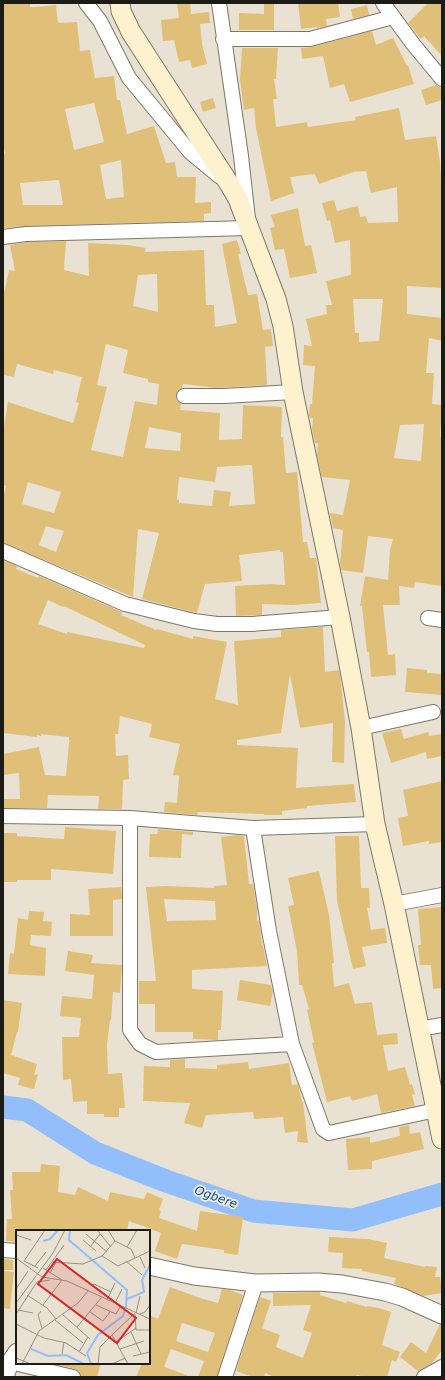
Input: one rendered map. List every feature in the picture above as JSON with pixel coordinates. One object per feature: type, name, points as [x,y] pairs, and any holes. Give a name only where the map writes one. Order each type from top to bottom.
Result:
[{"type":"main road","points":[[120,3],[121,11],[131,32],[238,199],[276,299],[283,326],[293,392],[340,617],[361,728],[375,824],[394,904],[442,1139]]},
{"type":"street","points":[[86,3],[100,21],[129,78],[190,152],[230,185]]},
{"type":"street","points":[[3,237],[26,234],[249,228],[241,156],[219,3]]},
{"type":"street","points":[[383,3],[442,79]]},
{"type":"street","points":[[223,39],[293,40],[310,38],[393,17]]},
{"type":"street","points":[[184,396],[224,396],[293,392]]},
{"type":"street","points":[[3,551],[125,604],[194,621],[217,624],[252,624],[340,617]]},
{"type":"street","points":[[361,728],[433,712]]},
{"type":"street","points":[[3,816],[130,818],[254,828],[375,824]]},
{"type":"street","points":[[130,818],[130,1030],[140,1044],[156,1052],[292,1044]]},
{"type":"street","points":[[254,828],[269,931],[292,1044],[323,1129],[329,1134],[436,1110]]},
{"type":"street","points":[[394,904],[442,895]]},
{"type":"street","points":[[419,1029],[442,1025]]},
{"type":"street","points":[[3,1250],[16,1251]]},
{"type":"street","points":[[150,1266],[194,1276],[256,1282],[318,1282],[342,1284],[385,1292],[442,1315]]},
{"type":"street","points":[[229,1376],[256,1282]]},
{"type":"street","points":[[11,1364],[73,1377]]},
{"type":"street","points":[[424,1377],[442,1367]]},
{"type":"building","points":[[3,3],[30,3],[30,7],[56,5],[58,23],[77,22],[80,51],[90,50],[95,78],[114,76],[117,100],[120,100],[127,134],[154,126],[166,163],[175,162],[177,177],[196,177],[195,203],[211,202],[211,213],[204,214],[204,221],[3,228],[3,154],[5,154],[3,142]],"holes":[[[94,103],[104,142],[74,150],[65,109]],[[121,160],[124,197],[106,199],[100,165]],[[59,180],[63,205],[23,205],[20,183]]]},
{"type":"building","points":[[177,3],[190,3],[191,14],[209,12],[210,23],[200,24],[202,44],[207,64],[192,68],[190,60],[179,62],[174,40],[163,41],[161,20],[179,18]]},
{"type":"building","points":[[264,3],[274,3],[274,30],[239,30],[239,13],[264,14]]},
{"type":"building","points":[[298,3],[338,3],[340,17],[326,19],[327,26],[301,29]]},
{"type":"building","points":[[428,3],[442,3],[442,56],[424,36],[421,39],[408,23]]},
{"type":"building","points":[[367,5],[369,15],[353,19],[351,9]]},
{"type":"building","points":[[372,31],[376,45],[393,38],[407,66],[408,65],[414,84],[350,102],[344,84],[330,88],[323,56],[302,59],[301,48],[312,47]]},
{"type":"building","points":[[242,48],[278,48],[276,79],[274,79],[277,99],[273,99],[276,127],[307,122],[308,127],[356,120],[355,117],[399,108],[405,140],[436,136],[440,162],[442,195],[442,288],[407,286],[407,314],[442,318],[442,341],[429,338],[426,373],[434,373],[432,404],[442,405],[440,437],[442,437],[442,586],[415,582],[414,588],[399,586],[400,605],[383,605],[388,655],[395,654],[396,675],[371,677],[362,606],[360,606],[365,576],[388,580],[390,550],[393,539],[368,536],[363,573],[341,570],[340,562],[343,530],[333,528],[330,513],[343,515],[350,480],[322,477],[317,455],[318,443],[315,443],[312,429],[313,418],[310,418],[309,415],[310,404],[312,404],[315,366],[303,365],[304,345],[312,346],[306,319],[327,314],[326,305],[332,305],[326,281],[351,275],[350,240],[335,243],[330,220],[327,221],[322,203],[334,200],[337,211],[358,206],[360,217],[366,216],[368,223],[398,222],[397,187],[371,193],[366,171],[354,172],[319,184],[315,174],[290,177],[294,193],[271,201],[256,128],[254,108],[244,110],[240,80]],"holes":[[[353,299],[383,299],[379,341],[359,342],[359,333],[355,333]],[[424,424],[421,461],[394,458],[400,425]]]},
{"type":"building","points":[[436,85],[440,87],[442,92],[442,100],[426,105],[421,90]]},
{"type":"building","points":[[213,98],[216,108],[203,112],[200,102]]},
{"type":"building","points":[[298,208],[305,246],[311,245],[317,273],[290,278],[284,249],[275,250],[270,228],[275,227],[271,215]]},
{"type":"building","points":[[237,240],[241,254],[238,254],[248,295],[257,294],[263,330],[271,329],[273,346],[265,347],[267,385],[217,388],[183,384],[182,388],[177,391],[176,396],[177,401],[181,404],[180,410],[220,413],[219,440],[242,439],[243,405],[282,407],[281,437],[283,437],[286,473],[297,472],[303,542],[307,542],[310,558],[316,558],[321,603],[292,605],[262,604],[262,615],[236,616],[235,586],[271,584],[285,585],[283,552],[280,552],[280,550],[239,555],[242,581],[205,584],[197,613],[142,599],[159,533],[138,529],[133,597],[3,543],[3,498],[6,486],[3,485],[3,432],[8,402],[73,423],[79,403],[76,402],[82,377],[54,370],[53,374],[17,364],[14,377],[3,375],[3,298],[9,270],[15,271],[10,245],[27,242],[66,241],[64,270],[89,276],[88,243],[128,245],[146,248],[145,252],[204,250],[206,305],[214,305],[215,327],[237,323],[222,244]],"holes":[[[157,274],[158,312],[133,306],[138,275]],[[106,344],[128,350],[123,373],[148,379],[148,382],[159,384],[157,405],[135,401],[123,457],[91,450],[107,387],[97,385]],[[149,427],[181,433],[180,451],[145,448]],[[252,465],[255,504],[229,506],[231,492],[214,490],[212,506],[179,503],[179,500],[177,499],[179,477],[215,482],[217,467]],[[28,482],[61,492],[54,513],[22,504]],[[46,526],[64,531],[56,552],[39,545]]]},
{"type":"building","points":[[3,560],[17,566],[16,569],[38,578],[39,576],[122,612],[121,615],[156,630],[157,629],[193,639],[193,636],[227,642],[215,699],[238,705],[234,641],[281,637],[281,630],[323,627],[325,672],[339,670],[340,675],[345,721],[344,763],[332,762],[333,723],[300,728],[290,674],[281,733],[237,740],[237,745],[298,748],[296,788],[354,784],[356,802],[307,806],[307,808],[282,811],[282,815],[198,812],[197,815],[164,812],[165,802],[177,803],[179,776],[173,775],[180,744],[149,737],[152,724],[120,716],[118,734],[115,734],[116,756],[128,755],[129,779],[123,780],[122,809],[98,809],[99,796],[48,795],[47,808],[3,808],[4,799],[20,799],[19,773],[3,775],[3,754],[39,747],[45,775],[66,776],[69,742],[71,741],[69,741],[69,737],[41,734],[41,736],[37,735],[37,737],[3,733]],"holes":[[[48,600],[63,607],[64,606],[145,645],[144,648],[67,632],[67,634],[38,624]]]},
{"type":"building","points":[[407,668],[427,670],[427,673],[442,674],[442,695],[405,692]]},
{"type":"building","points":[[401,729],[404,739],[428,732],[429,736],[442,734],[442,756],[427,759],[426,752],[391,763],[382,733]]},
{"type":"building","points":[[442,781],[442,842],[429,844],[429,841],[403,846],[398,818],[408,816],[403,790]]},
{"type":"building","points":[[65,827],[116,831],[113,874],[51,869],[51,880],[17,880],[17,882],[3,882],[3,833],[17,833],[17,836],[64,839]]},
{"type":"building","points":[[158,829],[193,832],[193,835],[182,834],[181,858],[149,857],[150,834],[157,834]]},
{"type":"building","points":[[238,835],[244,836],[249,884],[253,884],[257,908],[257,921],[259,921],[262,945],[267,966],[192,970],[192,989],[223,991],[221,1030],[218,1030],[218,1040],[193,1039],[193,1032],[155,1032],[155,1004],[139,1004],[139,981],[156,981],[146,887],[166,886],[214,888],[214,886],[227,885],[221,837]],"holes":[[[164,899],[215,901],[216,920],[167,921]]]},
{"type":"building","points":[[335,836],[359,836],[361,888],[369,888],[370,908],[367,908],[371,930],[385,928],[387,943],[362,947],[366,966],[353,969],[337,901]]},
{"type":"building","points":[[319,871],[329,915],[334,963],[332,963],[334,987],[349,983],[355,1004],[372,1002],[377,1035],[397,1033],[398,1044],[383,1045],[388,1071],[405,1067],[410,1085],[412,1084],[415,1094],[412,1095],[415,1106],[381,1113],[377,1094],[352,1101],[350,1096],[327,1102],[312,1043],[314,1042],[307,1010],[309,1009],[302,985],[299,985],[297,951],[288,906],[294,905],[288,878]]},
{"type":"building","points":[[121,887],[122,899],[113,900],[113,936],[70,936],[70,914],[90,915],[88,889]]},
{"type":"building","points":[[442,907],[442,988],[433,989],[431,965],[420,965],[418,945],[421,945],[418,909]]},
{"type":"building","points":[[29,911],[44,912],[43,921],[52,922],[51,936],[31,935],[30,945],[46,948],[45,976],[8,974],[10,953],[14,954],[18,918],[28,920]]},
{"type":"building","points":[[68,951],[93,955],[91,963],[122,965],[120,993],[113,992],[107,1045],[108,1074],[122,1073],[125,1108],[119,1108],[119,1117],[104,1117],[104,1114],[87,1114],[87,1101],[73,1102],[71,1079],[63,1080],[62,1037],[79,1037],[81,1018],[60,1016],[62,996],[92,999],[94,975],[65,971]]},
{"type":"building","points":[[240,980],[271,985],[273,991],[270,1006],[237,1000]]},
{"type":"building","points":[[3,1000],[22,1003],[18,1032],[11,1055],[37,1064],[34,1075],[38,1074],[34,1089],[18,1085],[20,1078],[3,1073]]},
{"type":"building","points":[[185,1059],[185,1068],[217,1069],[217,1065],[248,1062],[249,1069],[289,1063],[292,1085],[298,1084],[303,1102],[308,1143],[297,1142],[298,1131],[285,1133],[283,1117],[254,1119],[253,1112],[206,1115],[202,1128],[184,1123],[190,1103],[143,1101],[144,1066],[170,1067],[170,1060]]},
{"type":"building","points":[[409,1125],[410,1134],[420,1132],[424,1149],[372,1161],[372,1169],[348,1170],[346,1139],[370,1137],[370,1143],[400,1136],[399,1127]]},
{"type":"building","points":[[41,1164],[60,1166],[58,1192],[75,1195],[78,1187],[108,1201],[110,1192],[144,1199],[147,1192],[163,1199],[159,1210],[161,1211],[159,1218],[197,1231],[200,1211],[243,1217],[238,1255],[224,1253],[224,1250],[182,1244],[177,1259],[155,1251],[161,1233],[129,1221],[127,1230],[16,1230],[16,1242],[6,1241],[7,1219],[12,1219],[10,1190],[13,1190],[12,1172],[40,1172]]},
{"type":"building","points":[[329,1237],[368,1239],[387,1243],[384,1258],[425,1267],[437,1267],[435,1277],[440,1277],[442,1293],[423,1296],[394,1284],[396,1278],[362,1271],[362,1269],[342,1268],[343,1253],[328,1252]]},
{"type":"building","points":[[3,1259],[13,1260],[13,1270],[3,1270]]},
{"type":"building","points":[[4,1271],[14,1272],[10,1309],[3,1308]]},
{"type":"building","points":[[170,1287],[218,1303],[222,1289],[230,1290],[243,1295],[217,1377],[198,1377],[204,1361],[171,1349],[164,1367],[187,1375],[187,1377],[136,1377],[142,1364],[150,1364],[150,1315],[158,1319]],"holes":[[[182,1323],[215,1333],[208,1352],[176,1341]]]},
{"type":"building","points":[[320,1292],[320,1295],[346,1303],[347,1301],[391,1312],[382,1345],[400,1352],[396,1362],[392,1360],[387,1377],[366,1377],[357,1375],[356,1377],[274,1377],[265,1373],[264,1377],[253,1377],[236,1371],[260,1297],[271,1301],[262,1328],[280,1335],[276,1347],[303,1358],[312,1333],[303,1330],[311,1305],[273,1306],[273,1293]]},
{"type":"building","points":[[440,1324],[442,1325],[442,1350],[432,1363],[418,1371],[400,1357],[411,1342],[426,1353]]},
{"type":"building","points":[[55,1364],[101,1364],[97,1377],[81,1377],[79,1371]]},
{"type":"waterway","name":"Ogbere","points":[[3,1107],[27,1110],[95,1153],[166,1181],[253,1211],[353,1220],[442,1194]]}]
